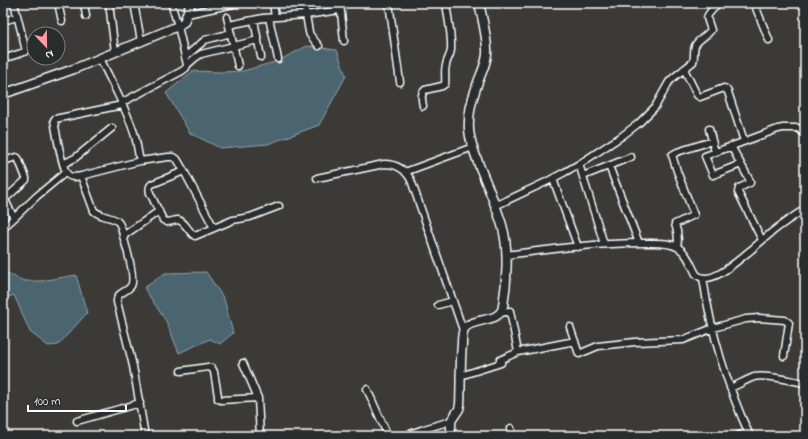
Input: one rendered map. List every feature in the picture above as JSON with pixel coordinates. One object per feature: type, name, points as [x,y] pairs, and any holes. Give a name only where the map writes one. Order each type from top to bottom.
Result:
[{"type":"street","points":[[3,59],[26,51],[14,3]]},
{"type":"street","points":[[58,3],[62,21]]},
{"type":"street","points":[[84,3],[86,16]]},
{"type":"street","points":[[109,3],[115,52]]},
{"type":"street","points":[[134,3],[141,41]]},
{"type":"street","points":[[171,3],[187,65]]},
{"type":"street","points":[[3,94],[52,77],[178,26],[184,22],[191,3]]},
{"type":"street","points":[[187,14],[238,3]]},
{"type":"street","points":[[273,3],[272,18],[278,59]]},
{"type":"street","points":[[304,3],[310,35],[319,46]]},
{"type":"street","points":[[340,3],[344,41]]},
{"type":"street","points":[[389,3],[400,82]]},
{"type":"street","points":[[423,106],[422,93],[425,90],[445,84],[445,65],[450,58],[451,50],[446,3]]},
{"type":"street","points":[[479,3],[487,53],[475,89],[469,119],[469,130],[471,142],[504,232],[506,255],[504,304],[500,313]]},
{"type":"street","points":[[495,206],[553,179],[579,164],[622,136],[639,122],[655,107],[669,82],[693,62],[694,47],[709,34],[711,30],[706,18],[708,13],[716,6],[717,3]]},
{"type":"street","points":[[754,3],[769,40]]},
{"type":"street","points":[[229,25],[254,20],[340,10]]},
{"type":"street","points":[[3,21],[17,17]]},
{"type":"street","points":[[227,17],[238,66]]},
{"type":"street","points":[[254,20],[261,57]]},
{"type":"street","points":[[185,57],[205,40],[231,33]]},
{"type":"street","points":[[214,228],[177,158],[168,157],[140,161],[81,176],[72,177],[68,175],[63,164],[54,120],[122,104],[182,71],[201,54],[258,40]]},
{"type":"street","points":[[100,58],[122,104],[134,136],[140,161]]},
{"type":"street","points":[[684,69],[697,95],[700,97],[724,88],[726,89],[744,141]]},
{"type":"street","points":[[63,164],[75,158],[112,128]]},
{"type":"street","points":[[741,164],[713,175],[705,156],[783,128],[798,128],[805,134]]},
{"type":"street","points":[[709,129],[715,152]]},
{"type":"street","points":[[677,247],[679,238],[675,224],[694,215],[672,155],[676,152],[712,141]]},
{"type":"street","points":[[731,146],[750,182],[739,188],[738,192],[762,240]]},
{"type":"street","points":[[405,172],[473,147]]},
{"type":"street","points":[[3,160],[16,156],[26,180],[4,197],[14,218]]},
{"type":"street","points":[[583,176],[631,157]]},
{"type":"street","points":[[317,178],[384,164],[391,164],[403,169],[411,180],[463,330],[459,409],[451,421],[451,436]]},
{"type":"street","points":[[579,164],[604,244]]},
{"type":"street","points":[[609,166],[639,243]]},
{"type":"street","points":[[184,171],[152,184],[149,188],[150,193],[165,221],[170,222],[178,220],[184,224],[191,234],[195,236],[233,220],[256,215],[279,206]]},
{"type":"street","points":[[3,228],[37,196],[66,172]]},
{"type":"street","points":[[81,176],[94,211],[98,214],[114,218],[118,221],[122,230],[132,270],[131,286],[118,295],[117,302],[130,349],[145,436]]},
{"type":"street","points":[[553,179],[578,247]]},
{"type":"street","points":[[506,255],[604,244],[666,244],[682,250],[699,277],[709,278],[736,264],[762,240],[805,209]]},
{"type":"street","points":[[123,236],[159,211]]},
{"type":"street","points":[[703,278],[707,306],[720,358],[730,388],[749,434],[737,436]]},
{"type":"street","points":[[438,305],[453,301]]},
{"type":"street","points":[[463,330],[469,325],[496,316],[500,313],[510,311],[518,352]]},
{"type":"street","points":[[570,327],[579,354],[598,346],[635,342],[683,340],[713,328],[746,319],[759,318],[785,320],[789,323],[784,356]]},
{"type":"street","points":[[460,376],[501,363],[500,360],[518,352],[574,340]]},
{"type":"street","points":[[243,363],[258,398],[260,436]]},
{"type":"street","points":[[181,371],[208,367],[212,368],[214,372],[218,399],[258,398]]},
{"type":"street","points":[[730,388],[754,377],[777,378],[805,383]]},
{"type":"street","points":[[367,389],[388,436]]},
{"type":"street","points":[[77,421],[140,403]]},
{"type":"street","points":[[404,436],[424,428],[451,421]]},
{"type":"street","points":[[511,428],[513,436]]},
{"type":"water","points":[[307,46],[337,50],[346,76],[319,125],[268,144],[220,148],[190,133],[166,93],[193,71],[243,71],[278,61]]},
{"type":"water","points":[[3,271],[24,281],[41,281],[76,275],[87,313],[58,345],[48,346],[30,332],[14,295],[3,299]]},
{"type":"water","points":[[206,272],[224,299],[233,333],[220,344],[210,339],[179,353],[166,321],[144,288],[165,273]]}]
